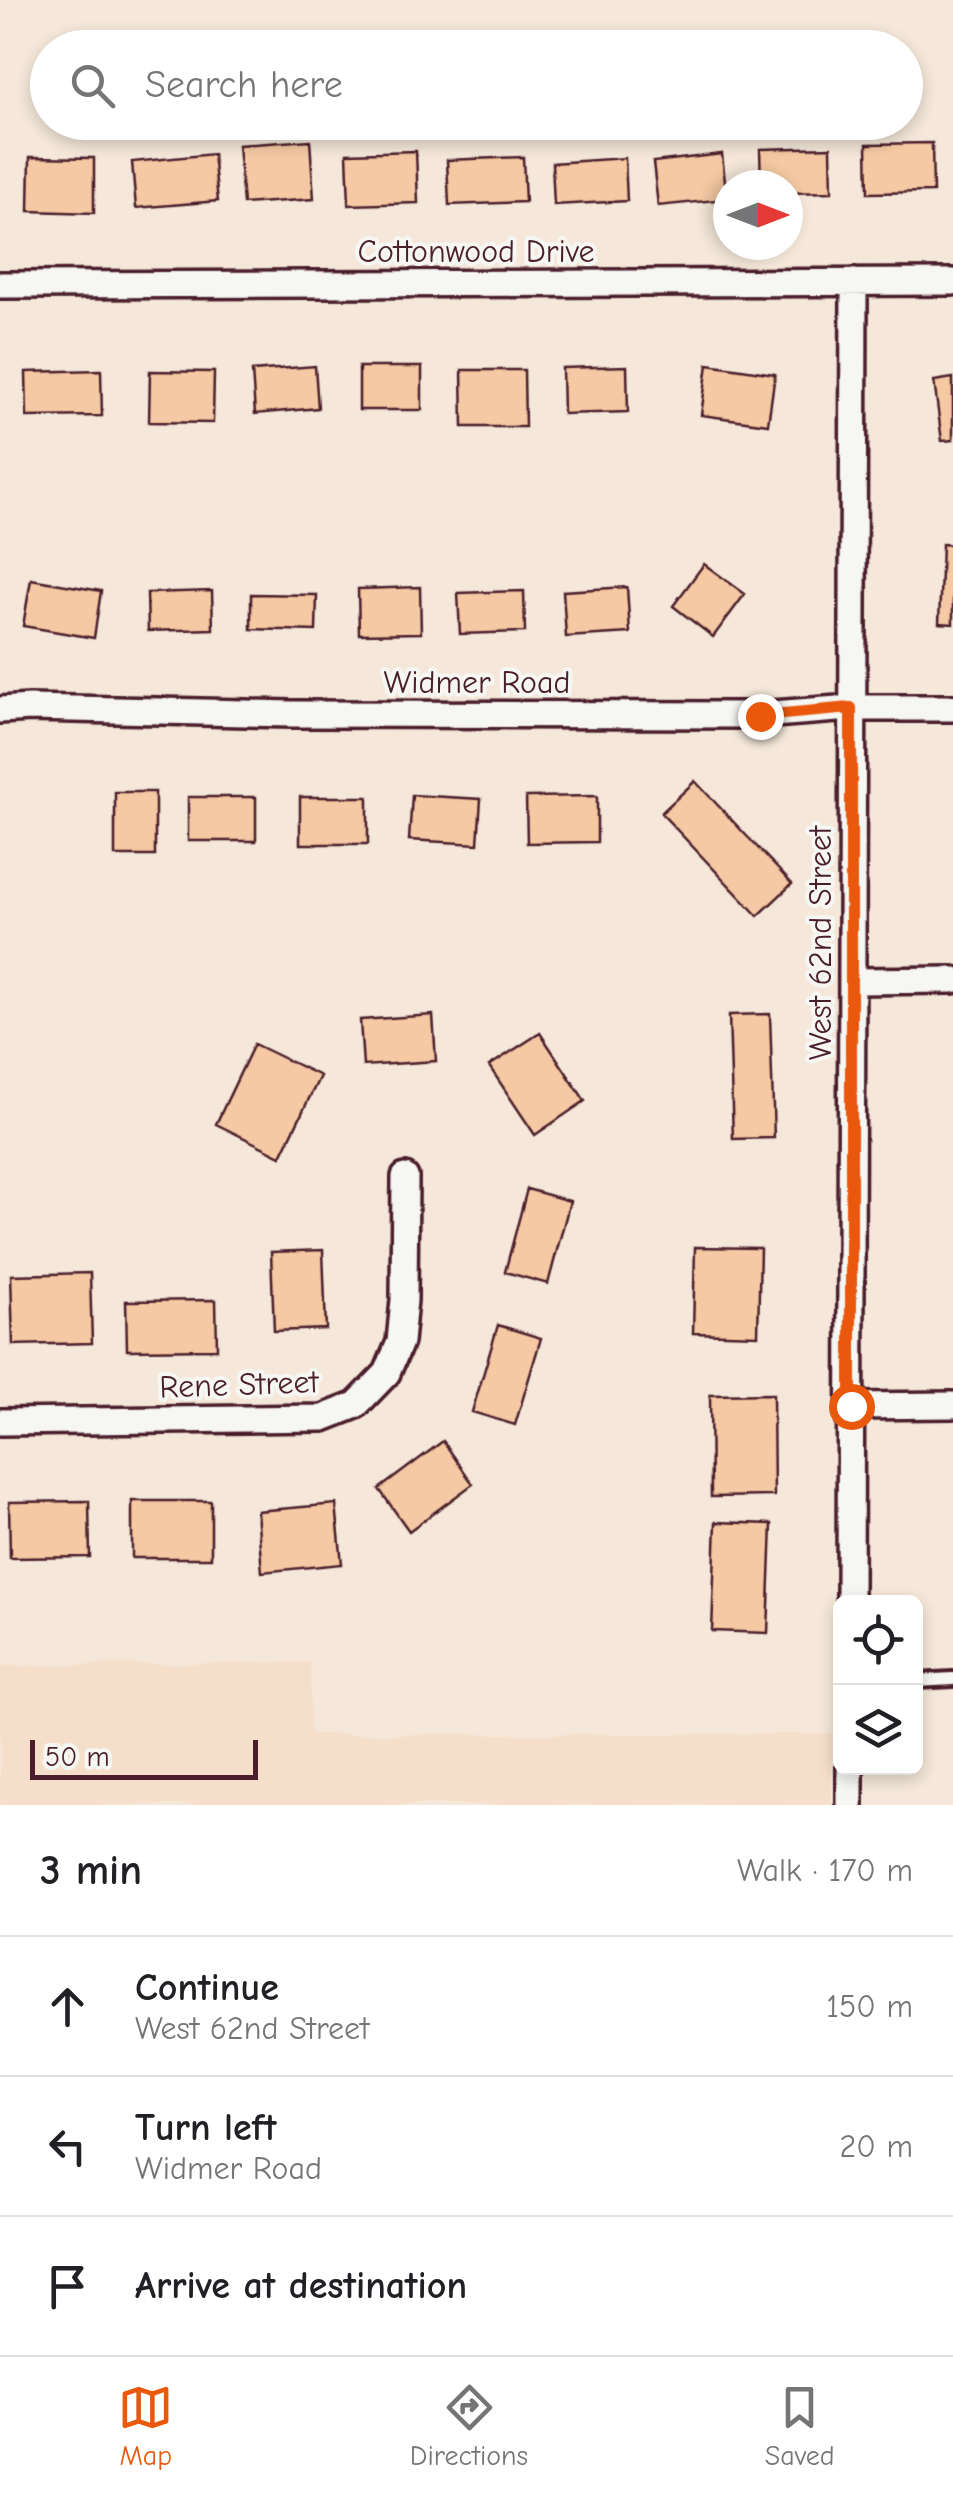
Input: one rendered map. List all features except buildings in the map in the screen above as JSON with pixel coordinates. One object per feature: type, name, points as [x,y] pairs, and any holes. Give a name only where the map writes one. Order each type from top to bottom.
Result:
[{"type":"street","name":"West 62nd Street","points":[[850,1595],[854,282]]},
{"type":"street","name":"Cottonwood Drive","points":[[0,285],[953,282]]},
{"type":"street","name":"Widmer Road","points":[[0,710],[760,716],[851,708],[953,708]]},
{"type":"street","points":[[853,981],[953,980]]},
{"type":"street","name":"Rene Street","points":[[0,1422],[323,1418],[356,1405],[387,1372],[400,1342],[405,1177]]},
{"type":"street","points":[[851,1406],[953,1405]]},
{"type":"street","points":[[850,1775],[850,1805]]},
{"type":"lane","points":[[923,1680],[953,1678]]},
{"type":"shaded area","points":[[310,1662],[311,1734],[832,1734],[832,1805],[0,1805],[0,1666]]},
{"type":"route","points":[[760,716],[851,708],[851,1406]]}]
